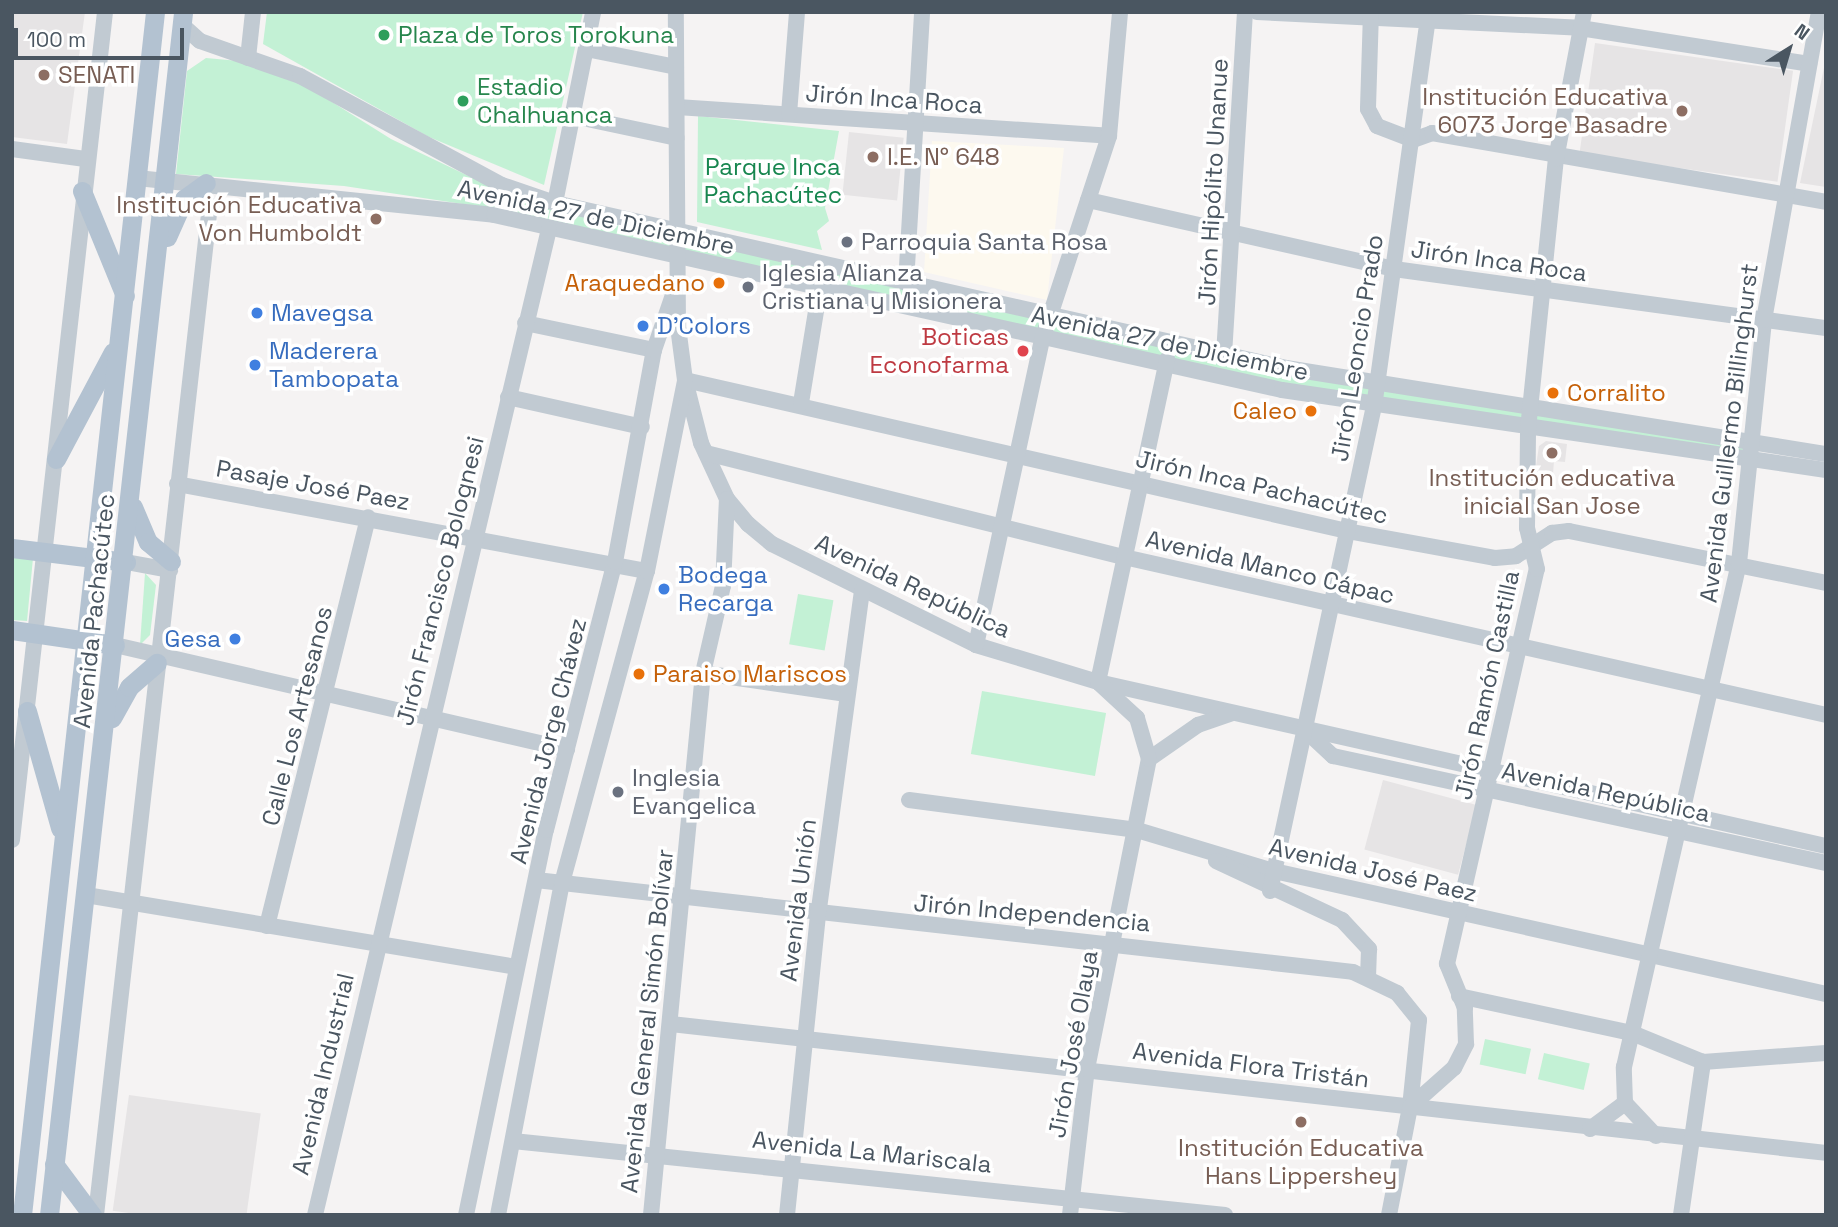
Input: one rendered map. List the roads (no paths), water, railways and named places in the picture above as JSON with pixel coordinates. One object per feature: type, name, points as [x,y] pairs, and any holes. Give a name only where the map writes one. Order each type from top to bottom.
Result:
[{"type":"main road","name":"Avenida Pachacútec","points":[[22,1215],[123,328],[155,12]]},
{"type":"main road","name":"Avenida Pachacútec","points":[[49,1215],[116,645],[182,18]]},
{"type":"main road","points":[[158,264],[184,199],[206,183]]},
{"type":"main road","points":[[82,191],[125,296]]},
{"type":"main road","points":[[56,459],[123,328]]},
{"type":"main road","points":[[131,492],[148,542],[171,566]]},
{"type":"main road","points":[[12,548],[125,562]]},
{"type":"main road","points":[[12,629],[116,645]]},
{"type":"main road","points":[[106,732],[130,687],[158,659]]},
{"type":"main road","points":[[27,711],[64,845]]},
{"type":"main road","points":[[54,1164],[94,1215]]},
{"type":"street","points":[[12,838],[56,459],[85,159],[105,12]]},
{"type":"street","points":[[248,58],[253,12]]},
{"type":"street","points":[[555,203],[593,12]]},
{"type":"street","name":"Avenida Jorge Chávez","points":[[498,1215],[562,883],[647,571],[685,380],[678,257],[676,12]]},
{"type":"street","points":[[789,114],[797,12]]},
{"type":"street","points":[[906,283],[922,12]]},
{"type":"street","points":[[976,645],[1004,528],[1042,340],[1109,136],[1120,12]]},
{"type":"street","name":"Jirón Hipólito Unanue","points":[[1224,355],[1235,234],[1245,12]]},
{"type":"street","points":[[1257,12],[1371,16],[1427,23],[1500,19],[1582,20],[1809,64]]},
{"type":"street","name":"Avenida Guillermo Billinghurst","points":[[1625,1103],[1632,1033],[1713,689],[1739,564],[1764,320],[1784,196],[1819,12]]},
{"type":"street","points":[[1371,16],[1368,109],[1377,126],[1413,140],[1432,133],[1556,159],[1826,202]]},
{"type":"street","name":"Avenida 27 de Diciembre","points":[[182,18],[200,41],[300,76],[502,185],[555,203],[1224,355],[1377,386],[1530,410],[1750,451],[1826,470]]},
{"type":"street","name":"Jirón Ramón Castilla","points":[[1410,1107],[1460,1057],[1468,1025],[1447,964],[1457,913],[1494,771],[1537,569],[1532,548],[1528,429],[1539,290],[1556,159],[1582,20]]},
{"type":"street","name":"Jirón Leoncio Prado","points":[[1270,891],[1374,407],[1413,140],[1427,23]]},
{"type":"street","points":[[586,50],[676,67]]},
{"type":"street","name":"Jirón Inca Roca","points":[[677,107],[1109,136]]},
{"type":"street","points":[[573,116],[677,138]]},
{"type":"street","points":[[12,149],[85,159]]},
{"type":"street","name":"Avenida 27 de Diciembre","points":[[137,177],[494,215],[820,287],[1165,368],[1374,407],[1528,429],[1750,451],[1826,454]]},
{"type":"street","name":"Jirón Inca Roca","points":[[1088,200],[1394,270],[1826,328]]},
{"type":"street","points":[[94,1215],[171,566],[177,484],[210,205]]},
{"type":"street","name":"Jirón Francisco Bolognesi","points":[[376,943],[549,229]]},
{"type":"street","name":"Avenida Jorge Chávez","points":[[466,1215],[516,967],[567,749],[615,562],[642,428],[654,350],[679,280]]},
{"type":"street","points":[[801,403],[820,287]]},
{"type":"street","points":[[525,323],[654,350]]},
{"type":"street","points":[[1098,682],[1169,343]]},
{"type":"street","points":[[1282,390],[1286,368]]},
{"type":"street","name":"Jirón Inca Pachacútec","points":[[685,380],[801,403],[1347,531],[1495,558],[1532,548],[1552,533],[1569,531],[1826,583]]},
{"type":"street","name":"Avenida República","points":[[685,380],[706,453],[727,499],[772,544],[862,591],[976,645],[1098,682],[1826,846]]},
{"type":"street","points":[[508,397],[642,428]]},
{"type":"street","name":"Avenida Manco Cápac","points":[[706,453],[1124,557],[1826,715]]},
{"type":"street","name":"Pasaje José Paez","points":[[177,484],[615,562],[647,571]]},
{"type":"street","name":"Avenida General Simón Bolívar","points":[[651,1215],[703,673],[723,586],[727,499]]},
{"type":"street","name":"Calle Los Artesanos","points":[[267,926],[328,695],[368,517]]},
{"type":"street","points":[[125,562],[171,566]]},
{"type":"street","name":"Avenida Unión","points":[[787,1215],[818,916],[862,591]]},
{"type":"street","points":[[116,645],[158,659],[567,749]]},
{"type":"street","points":[[703,673],[846,694]]},
{"type":"street","name":"Jirón José Olaya","points":[[1070,1215],[1087,1069],[1115,943],[1149,759],[1137,718],[1098,682]]},
{"type":"street","points":[[1149,759],[1198,725],[1233,713]]},
{"type":"street","name":"Avenida República","points":[[1304,729],[1333,756],[1826,863]]},
{"type":"street","name":"Avenida José Paez","points":[[909,800],[1137,830],[1202,852],[1274,871],[1650,957],[1826,994]]},
{"type":"street","points":[[1202,852],[1270,891],[1342,920],[1362,937],[1371,961],[1368,977]]},
{"type":"street","name":"Jirón Independencia","points":[[536,880],[818,916],[1115,943],[1368,977],[1396,993],[1419,1020],[1410,1107]]},
{"type":"street","points":[[86,895],[129,906],[516,967]]},
{"type":"street","name":"Avenida Industrial","points":[[315,1215],[376,943]]},
{"type":"street","points":[[1459,996],[1632,1033],[1703,1062],[1820,1053],[1826,1038]]},
{"type":"street","name":"Avenida Flora Tristán","points":[[671,1024],[1087,1069],[1691,1141],[1826,1153]]},
{"type":"street","points":[[1681,1215],[1703,1062]]},
{"type":"street","points":[[1590,1129],[1625,1103],[1656,1136]]},
{"type":"street","points":[[1389,1215],[1410,1107]]},
{"type":"street","name":"Avenida La Mariscala","points":[[513,1141],[793,1167],[1226,1215]]},
{"type":"place","name":"Plaza de Toros Torokuna","points":[[384,35]]},
{"type":"place","name":"SENATI","points":[[44,75]]},
{"type":"place","name":"Estadio Chalhuanca","points":[[463,101]]},
{"type":"place","name":"Institución Educativa 6073 Jorge Basadre","points":[[1682,111]]},
{"type":"place","name":"I.E. N° 648","points":[[873,157]]},
{"type":"place","name":"Institución Educativa Von Humboldt","points":[[376,219]]},
{"type":"place","name":"Parroquia Santa Rosa","points":[[847,242]]},
{"type":"place","name":"Araquedano","points":[[719,283]]},
{"type":"place","name":"Iglesia Alianza Cristiana y Misionera","points":[[748,287]]},
{"type":"place","name":"Mavegsa","points":[[257,313]]},
{"type":"place","name":"D'Colors","points":[[643,326]]},
{"type":"place","name":"Boticas Econofarma","points":[[1023,351]]},
{"type":"place","name":"Maderera Tambopata","points":[[255,365]]},
{"type":"place","name":"Corralito","points":[[1553,393]]},
{"type":"place","name":"Caleo","points":[[1311,411]]},
{"type":"place","name":"Institución educativa inicial San Jose","points":[[1552,453]]},
{"type":"place","name":"Bodega Recarga","points":[[664,589]]},
{"type":"place","name":"Gesa","points":[[235,639]]},
{"type":"place","name":"Paraiso Mariscos","points":[[639,674]]},
{"type":"place","name":"Inglesia Evangelica","points":[[618,792]]},
{"type":"place","name":"Institución Educativa Hans Lippershey","points":[[1301,1122]]},
{"type":"park label","name":"Parque Inca Pachacútec","points":[[773,181]]}]
